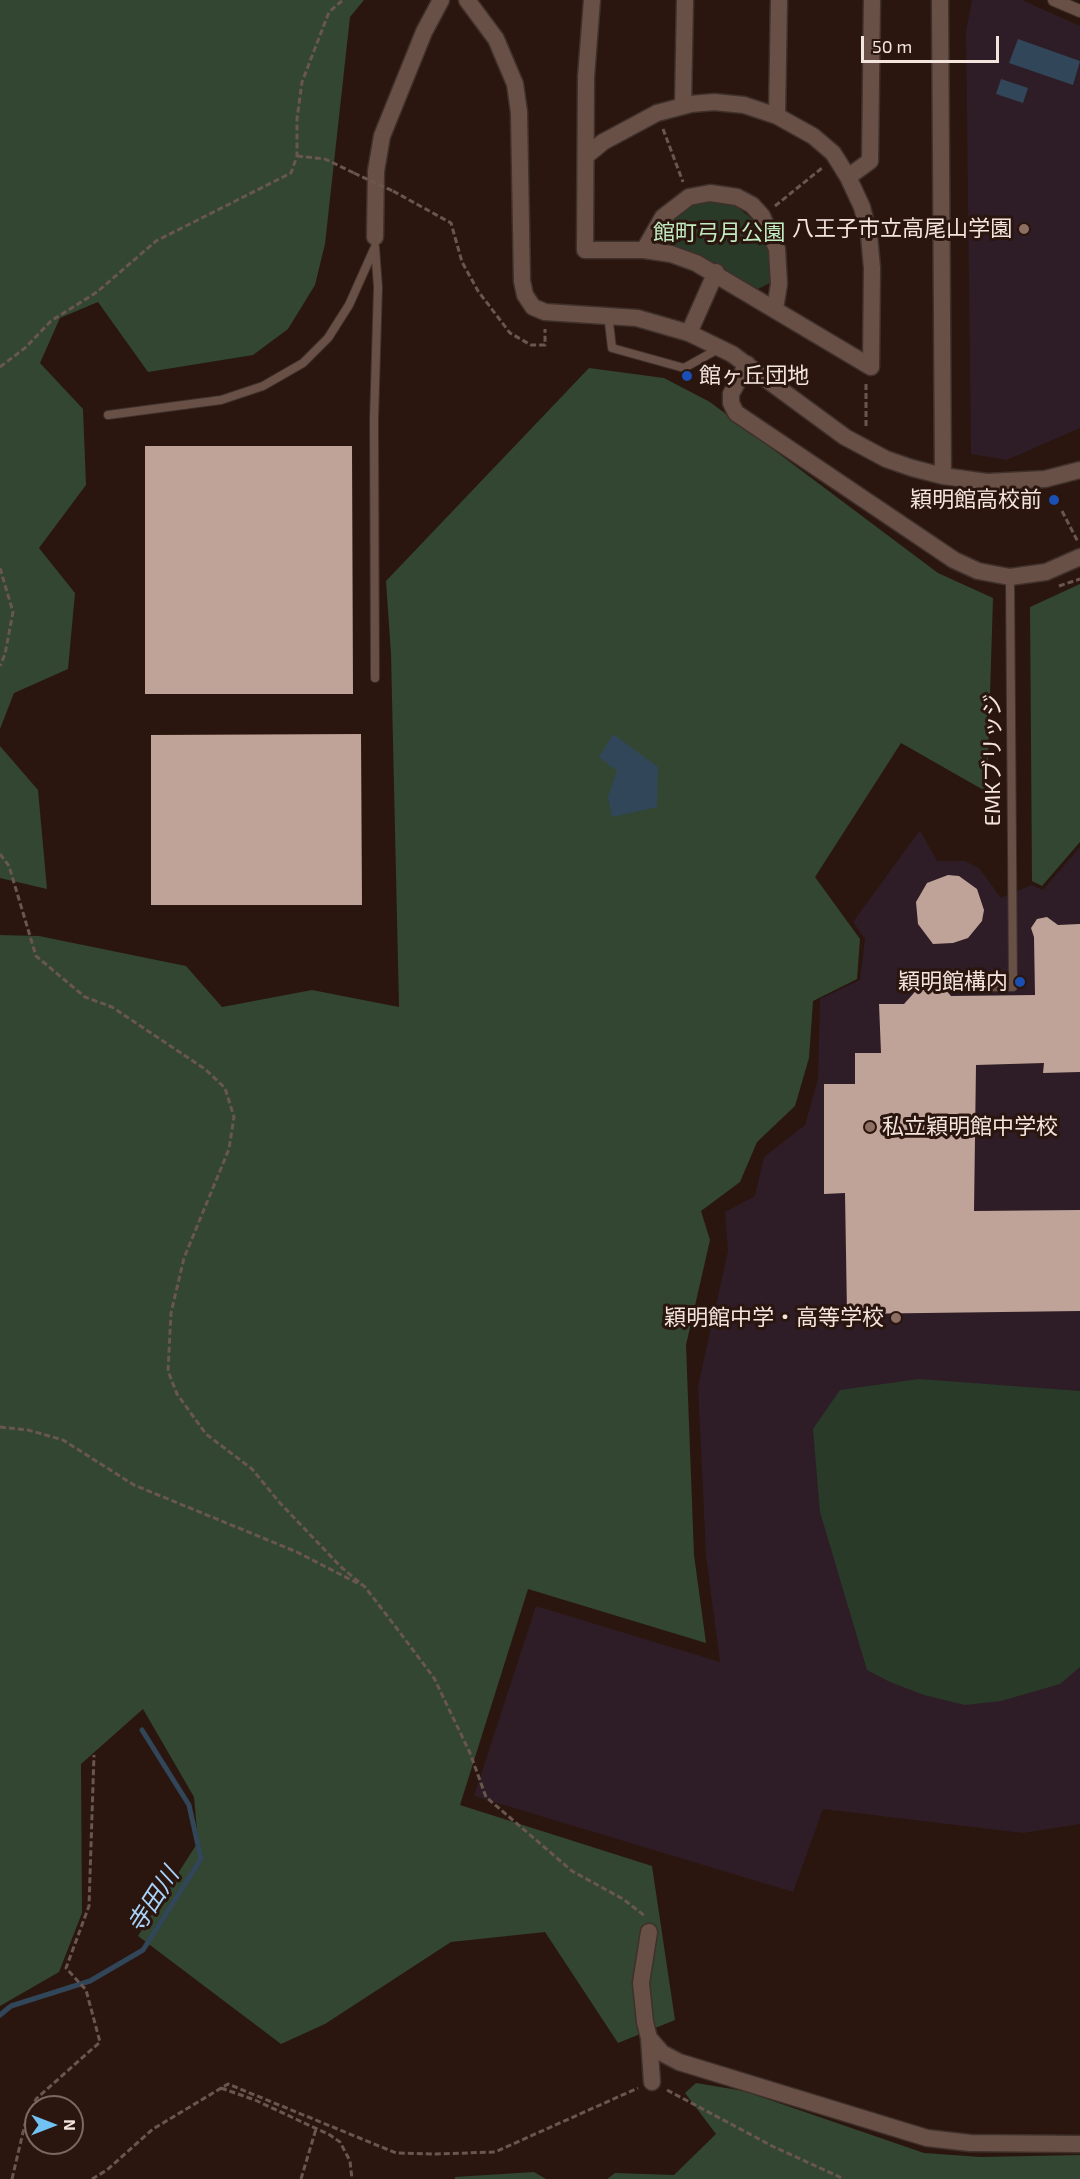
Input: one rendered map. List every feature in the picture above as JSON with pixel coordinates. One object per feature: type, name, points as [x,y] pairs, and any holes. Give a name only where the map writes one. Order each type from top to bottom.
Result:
[{"type":"street","points":[[375,242],[376,171],[382,136],[424,32],[441,0]]},
{"type":"street","points":[[467,0],[499,45],[515,84],[519,112],[523,289],[531,305],[545,312],[608,314],[647,320],[689,333],[721,348],[747,364],[836,430],[866,449],[903,465],[943,476],[987,482],[1053,478],[1080,470]]},
{"type":"street","points":[[586,156],[603,142],[657,113],[714,102],[734,104],[777,116],[813,135],[836,157],[862,207],[869,235],[872,268],[871,367],[716,272],[671,254],[644,250],[585,250],[586,77],[592,0]]},
{"type":"street","points":[[684,106],[685,0]]},
{"type":"street","points":[[777,116],[779,0]]},
{"type":"street","points":[[848,177],[870,161],[872,0]]},
{"type":"street","points":[[940,0],[943,476]]},
{"type":"street","points":[[1054,0],[1080,11]]},
{"type":"street","points":[[644,250],[663,217],[689,197],[723,193],[752,205],[762,216],[777,249],[778,284],[775,309]]},
{"type":"street","points":[[689,333],[716,272]]},
{"type":"street","points":[[747,364],[731,394],[732,407],[739,416],[954,560],[978,572],[1010,577],[1046,572],[1080,557]]},
{"type":"street","points":[[650,1932],[642,1983],[652,2082]]},
{"type":"street","points":[[649,2038],[662,2053],[679,2062],[927,2138],[970,2143],[1080,2144]]},
{"type":"lane","points":[[108,415],[221,400],[263,386],[303,363],[333,330],[349,305],[375,242]]},
{"type":"lane","points":[[375,242],[378,287],[374,420],[375,678]]},
{"type":"lane","points":[[608,314],[612,348],[684,368],[721,348]]},
{"type":"lane","name":"EMKブリッジ","points":[[949,987],[1013,987],[1010,577]]},
{"type":"path","points":[[0,367],[26,348],[51,321],[97,292],[156,241],[291,173],[297,156],[297,119],[302,82],[330,12],[343,0]]},
{"type":"path","points":[[657,113],[689,197]]},
{"type":"path","points":[[297,156],[325,159],[393,191],[452,223],[462,262],[478,291],[510,333],[531,345],[545,345],[545,312]]},
{"type":"path","points":[[762,216],[836,157]]},
{"type":"path","points":[[866,391],[866,420]]},
{"type":"path","points":[[1062,511],[1072,531]]},
{"type":"path","points":[[0,568],[14,612],[5,654],[0,666]]},
{"type":"path","points":[[1065,586],[1080,579]]},
{"type":"path","points":[[0,854],[12,876],[36,956],[85,997],[112,1007],[168,1047],[205,1069],[225,1088],[234,1117],[229,1149],[184,1258],[171,1313],[168,1371],[177,1394],[206,1434],[252,1469],[280,1503],[341,1567],[365,1587],[434,1678],[470,1753],[486,1797],[572,1870],[623,1899],[645,1916],[650,1932]]},
{"type":"path","points":[[0,1427],[28,1430],[63,1440],[134,1485],[287,1548],[365,1587]]},
{"type":"path","points":[[12,2179],[26,2124],[36,2099],[100,2042],[86,1990],[66,1968],[89,1906],[94,1755]]},
{"type":"path","points":[[92,2179],[107,2170],[153,2129],[228,2084],[396,2153],[436,2154],[495,2152],[652,2082],[774,2147],[844,2179]]},
{"type":"path","points":[[219,2088],[255,2100],[316,2128],[340,2142],[350,2161],[352,2179]]},
{"type":"path","points":[[301,2179],[316,2128]]},
{"type":"shaded area","name":"八王子市立高尾山学園","points":[[972,0],[1022,0],[1080,26],[1080,428],[1007,460],[971,454],[966,31]]},
{"type":"shaded area","name":"穎明館中学・高等学校","points":[[920,830],[937,861],[965,861],[979,868],[1001,898],[1031,885],[1043,890],[1080,847],[1080,1824],[1023,1833],[823,1809],[793,1892],[474,1796],[536,1606],[720,1662],[706,1556],[698,1386],[728,1251],[725,1212],[755,1196],[764,1157],[805,1125],[818,1079],[820,999],[860,980],[865,939],[853,922]]},
{"type":"green space","points":[[0,0],[364,0],[350,17],[325,244],[315,285],[288,329],[253,355],[148,372],[98,302],[60,318],[40,363],[83,409],[86,485],[39,548],[75,593],[68,669],[14,693],[0,729]]},
{"type":"green space","name":"館町弓月公園","points":[[711,200],[732,203],[756,222],[772,251],[772,282],[758,289],[719,267],[662,245],[657,232],[690,204]]},
{"type":"green space","points":[[589,368],[664,378],[710,402],[938,573],[993,598],[987,792],[901,743],[815,877],[860,939],[857,979],[813,1001],[809,1058],[795,1106],[757,1142],[740,1182],[701,1211],[710,1240],[686,1345],[694,1555],[706,1643],[528,1589],[460,1805],[652,1866],[675,2020],[618,2043],[545,1932],[451,1942],[325,2024],[281,2044],[138,1936],[198,1842],[194,1797],[143,1709],[81,1764],[82,1913],[59,1972],[0,2006],[0,935],[39,936],[186,966],[222,1007],[312,990],[399,1007],[391,654],[386,581]]},
{"type":"green space","points":[[1080,584],[1080,842],[1042,886],[1032,881],[1030,607]]},
{"type":"green space","points":[[0,746],[38,790],[47,889],[0,878]]},
{"type":"green space","points":[[919,1379],[1080,1391],[1080,1667],[1060,1684],[1001,1701],[965,1705],[924,1695],[867,1670],[820,1512],[813,1429],[840,1390]]},
{"type":"green space","points":[[696,2083],[744,2091],[924,2153],[981,2157],[1080,2155],[1080,2179],[607,2179],[615,2173],[674,2175],[716,2134],[685,2093]]},
{"type":"green space","points":[[534,2172],[546,2179],[455,2179],[455,2177]]},
{"type":"water","points":[[1018,39],[1080,61],[1073,85],[1009,63]]},
{"type":"water","points":[[1001,79],[1028,88],[1023,103],[996,94]]},
{"type":"water","points":[[613,734],[658,767],[657,807],[612,817],[608,797],[617,771],[599,757]]},
{"type":"building","points":[[145,446],[352,446],[353,694],[145,694]]},
{"type":"building","points":[[361,734],[362,905],[151,905],[151,735]]},
{"type":"building","points":[[948,875],[959,876],[977,889],[984,910],[982,921],[968,938],[953,943],[933,944],[918,924],[916,902],[927,883]]},
{"type":"building","points":[[1047,917],[1058,925],[1080,924],[1080,1072],[1043,1073],[1044,1063],[976,1065],[974,1211],[1080,1210],[1080,1311],[847,1314],[845,1193],[824,1194],[824,1084],[855,1084],[855,1053],[881,1053],[879,1004],[904,1004],[921,985],[927,991],[938,981],[951,996],[1035,995],[1034,937],[1031,928],[1037,919]]},
{"type":"waterway","name":"寺田川","points":[[0,2015],[11,2006],[90,1981],[143,1950],[201,1859],[189,1805],[142,1730]]},
{"type":"place","name":"八王子市立高尾山学園","points":[[1024,229]]},
{"type":"place","name":"館ヶ丘団地","points":[[687,376]]},
{"type":"place","name":"穎明館高校前","points":[[1054,500]]},
{"type":"place","name":"穎明館構内","points":[[1020,982]]},
{"type":"place","name":"私立穎明館中学校","points":[[870,1127]]},
{"type":"place","name":"穎明館中学・高等学校","points":[[896,1318]]}]
